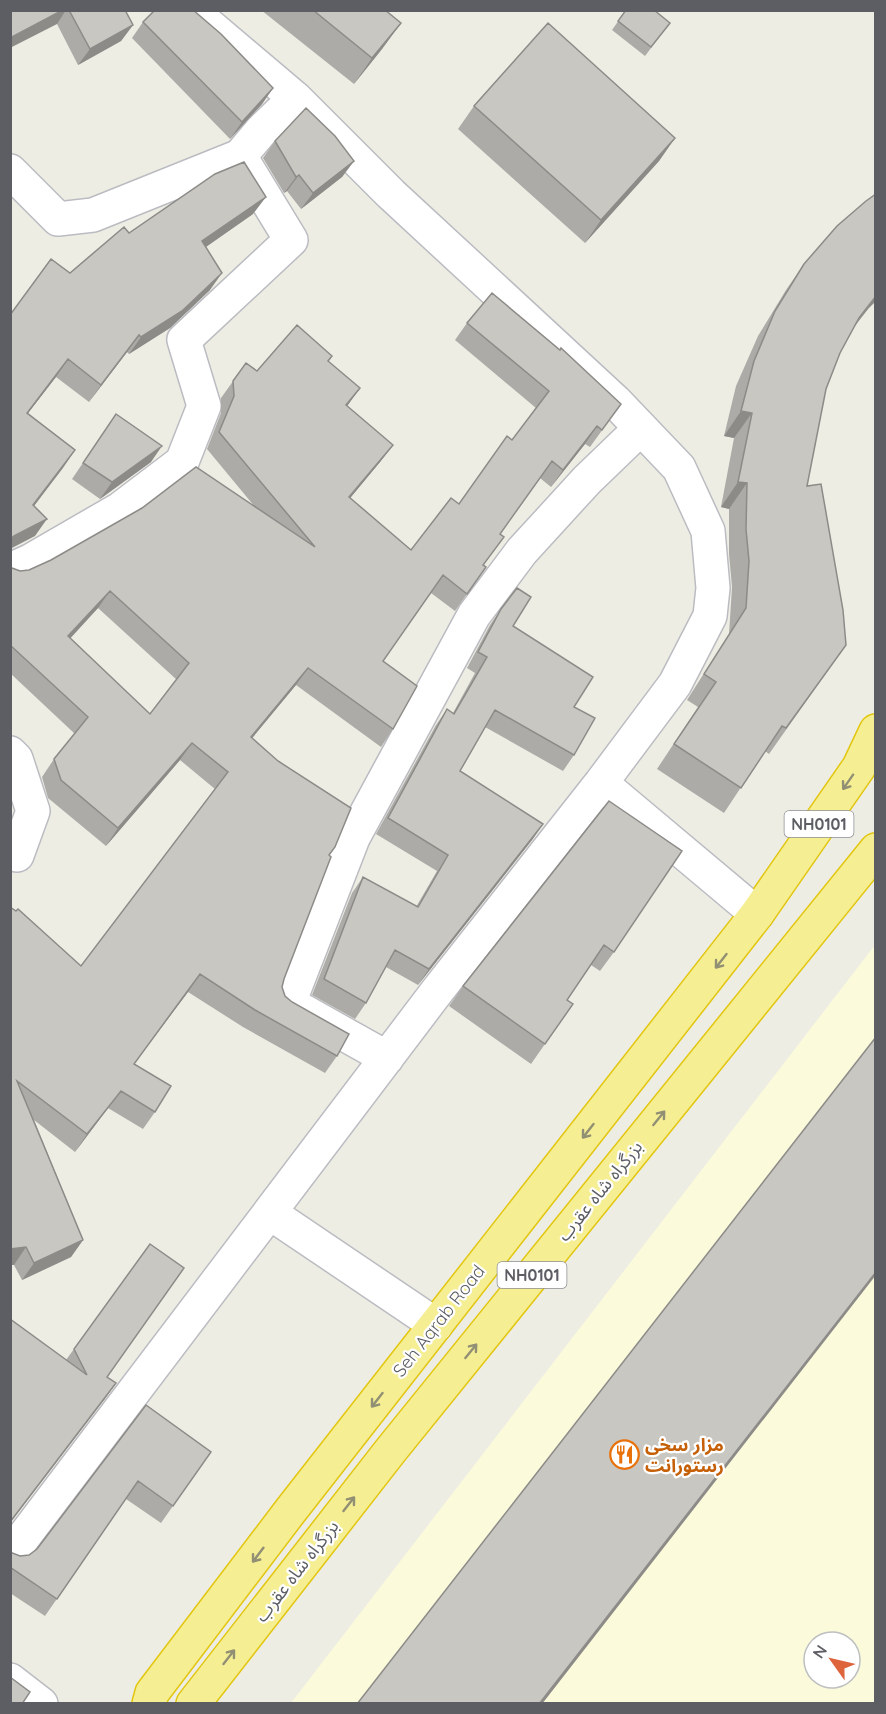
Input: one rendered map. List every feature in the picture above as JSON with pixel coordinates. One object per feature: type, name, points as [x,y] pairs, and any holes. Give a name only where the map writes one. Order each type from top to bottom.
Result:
[{"type":"highway","name":"NH0101","points":[[757,914],[859,767],[876,731]]},
{"type":"highway","name":"بزرگراه شاه عقرب","points":[[193,1704],[392,1450],[876,850]]},
{"type":"highway","name":"Seh Aqrab Road","points":[[156,1700],[291,1510],[757,914]]},
{"type":"street","points":[[10,1555],[387,1058],[675,684],[710,616],[713,588],[708,531],[679,468],[615,401],[391,194],[295,98],[191,10]]},
{"type":"street","points":[[10,171],[58,219],[93,215],[240,156],[262,130],[295,98]]},
{"type":"street","points":[[10,570],[30,561],[120,509],[182,462],[204,406],[184,340],[291,240],[240,156]]},
{"type":"street","points":[[387,1058],[289,1003],[353,838],[474,615],[522,550],[587,480],[641,428]]},
{"type":"street","points":[[10,753],[16,759],[33,811],[17,855]]},
{"type":"street","points":[[601,783],[757,914]]},
{"type":"street","points":[[270,1213],[436,1325]]},
{"type":"street","points":[[10,1680],[41,1704]]},
{"type":"shaded area","points":[[875,945],[875,1703],[291,1703]]},
{"type":"building","points":[[10,10],[63,10],[10,38]]},
{"type":"building","points":[[69,10],[125,10],[133,25],[90,49]]},
{"type":"building","points":[[155,10],[193,10],[221,34],[273,88],[242,122],[143,22]]},
{"type":"building","points":[[313,10],[385,10],[401,23],[372,58]]},
{"type":"building","points":[[626,10],[654,10],[670,23],[651,47],[618,21]]},
{"type":"building","points":[[548,23],[675,138],[601,220],[474,106]]},
{"type":"building","points":[[306,108],[335,136],[354,161],[313,193],[299,175],[296,177],[275,141]]},
{"type":"building","points":[[244,162],[266,197],[202,241],[222,273],[182,311],[141,337],[139,335],[101,385],[68,359],[27,413],[75,450],[33,505],[47,519],[10,539],[10,315],[51,259],[70,273],[124,227],[129,233],[215,174]]},
{"type":"building","points":[[876,194],[876,296],[859,318],[840,353],[826,389],[807,486],[821,484],[843,610],[846,645],[786,728],[782,726],[741,788],[674,744],[716,682],[704,674],[746,608],[749,561],[746,529],[747,483],[738,482],[752,413],[741,411],[754,361],[775,311],[804,264],[837,226]]},
{"type":"building","points":[[492,293],[560,350],[561,348],[621,404],[602,430],[597,426],[563,470],[552,461],[500,534],[504,537],[483,565],[486,567],[467,594],[443,575],[383,661],[417,686],[393,729],[308,668],[251,737],[278,761],[351,808],[335,847],[329,855],[331,857],[282,987],[285,996],[292,1002],[349,1034],[337,1056],[255,1010],[200,974],[134,1064],[171,1086],[155,1112],[121,1091],[87,1134],[17,1081],[83,1240],[34,1263],[26,1247],[10,1249],[10,907],[16,911],[18,909],[81,966],[228,772],[192,743],[118,828],[61,780],[54,759],[88,717],[10,645],[10,567],[20,571],[29,570],[51,560],[142,508],[196,467],[315,547],[219,432],[234,396],[233,381],[246,363],[257,371],[297,325],[332,356],[328,361],[360,388],[346,405],[393,445],[349,497],[411,550],[451,498],[459,504],[507,436],[512,440],[549,391],[467,323]],"holes":[[[110,591],[189,663],[150,714],[68,636]]]},
{"type":"building","points":[[116,414],[162,446],[112,482],[83,463]]},
{"type":"building","points":[[517,588],[531,597],[513,626],[593,677],[574,707],[595,718],[574,755],[495,710],[460,771],[543,824],[429,969],[395,950],[366,1003],[324,979],[363,877],[418,907],[448,855],[388,818],[447,709],[454,714],[487,657],[478,652],[501,609]]},
{"type":"building","points":[[609,801],[682,851],[614,952],[604,945],[567,1000],[573,1004],[545,1044],[463,986]]},
{"type":"building","points":[[876,1037],[876,1272],[539,1704],[357,1704]]},
{"type":"building","points":[[150,1244],[184,1268],[107,1377],[116,1383],[10,1522],[10,1319],[87,1375],[74,1349]]},
{"type":"building","points":[[146,1405],[211,1452],[173,1506],[138,1481],[57,1599],[10,1567],[10,1552],[20,1556],[29,1555],[37,1549]]},
{"type":"building","points":[[10,1677],[30,1692],[22,1704],[10,1704]]},
{"type":"place","name":"مزار سخی رستورانت","points":[[624,1455]]}]
